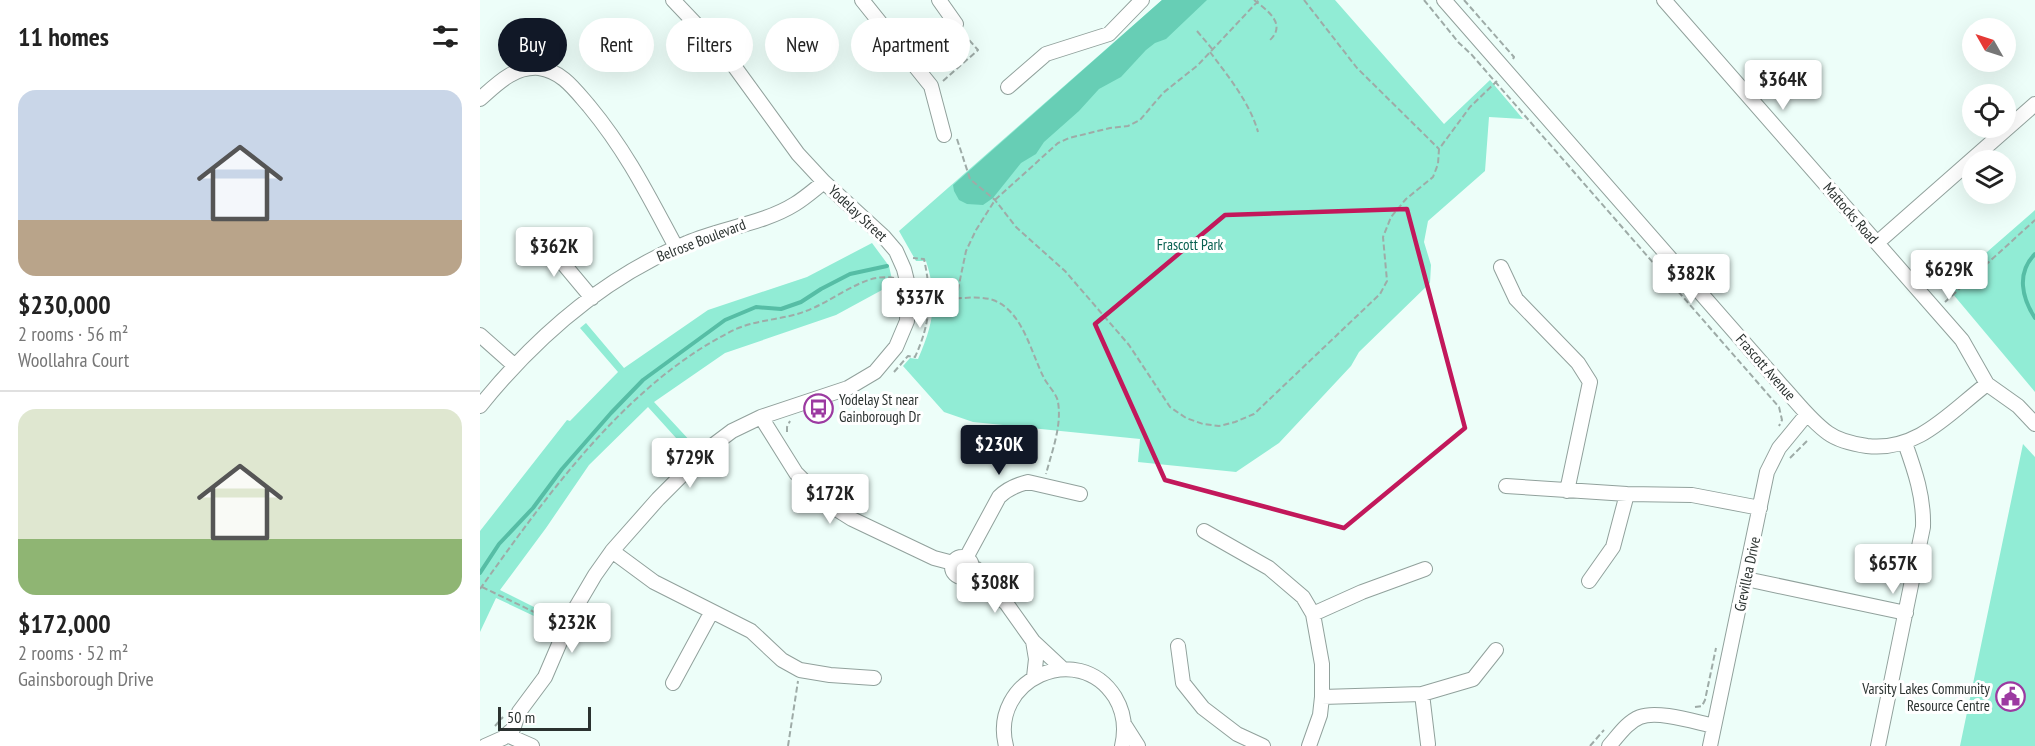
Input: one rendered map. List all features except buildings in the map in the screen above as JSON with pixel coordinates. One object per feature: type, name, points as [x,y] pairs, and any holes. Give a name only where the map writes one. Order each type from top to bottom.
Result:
[{"type":"street","name":"Yodelay Street","points":[[507,735],[513,729],[519,712],[545,677],[566,627],[584,593],[612,551],[658,499],[708,449],[732,431],[761,417],[848,388],[875,372],[889,356],[907,321],[909,293],[907,278],[900,259],[889,242],[824,182],[788,142],[729,59],[673,0]]},
{"type":"street","points":[[862,0],[931,86],[951,137]]},
{"type":"street","points":[[939,0],[952,18]]},
{"type":"street","points":[[1008,87],[1046,54],[1109,34],[1143,0]]},
{"type":"street","name":"Frascott Avenue","points":[[1444,0],[1807,414],[1828,433],[1848,442],[1871,446],[1905,443],[1922,435],[1987,384]]},
{"type":"street","name":"Mattocks Road","points":[[1664,0],[1962,340],[1987,384],[2018,406],[2035,424]]},
{"type":"street","points":[[480,99],[516,71],[538,68],[559,75],[575,90],[622,148],[676,247]]},
{"type":"street","points":[[1877,243],[2035,104]]},
{"type":"street","name":"Belrose Boulevard","points":[[480,406],[515,366],[545,337],[622,276],[676,247],[794,205],[824,182]]},
{"type":"street","points":[[541,237],[592,298]]},
{"type":"street","points":[[1501,267],[1516,299],[1578,363],[1590,382],[1567,491]]},
{"type":"street","points":[[480,335],[515,366]]},
{"type":"street","name":"Grevillea Drive","points":[[1710,746],[1767,472],[1779,448],[1807,414]]},
{"type":"street","points":[[761,417],[796,473],[825,502],[862,524],[934,558],[952,563]]},
{"type":"street","points":[[1878,746],[1923,527],[1924,506],[1905,443]]},
{"type":"street","points":[[967,556],[999,497],[1005,491],[1028,482],[1080,494]]},
{"type":"street","points":[[1506,486],[1627,494],[1692,495],[1760,508]]},
{"type":"street","points":[[1589,581],[1613,547],[1627,494]]},
{"type":"street","points":[[1204,531],[1269,568],[1303,597],[1312,614],[1322,664],[1322,697],[1320,714],[1309,746]]},
{"type":"street","points":[[612,551],[654,582],[711,613],[751,631],[782,660],[800,670],[874,678]]},
{"type":"street","points":[[952,563],[960,557],[967,556]]},
{"type":"street","points":[[967,556],[972,565],[970,574]]},
{"type":"street","points":[[952,563],[955,575],[961,578],[970,574]]},
{"type":"street","points":[[1312,614],[1362,592],[1425,569]]},
{"type":"street","points":[[970,574],[1006,603],[1033,641],[1063,669]]},
{"type":"street","points":[[1746,579],[1906,613]]},
{"type":"street","points":[[673,682],[711,613]]},
{"type":"street","points":[[1033,641],[1036,659],[1034,677]]},
{"type":"street","points":[[1178,646],[1183,683],[1203,708],[1237,734],[1263,746]]},
{"type":"street","points":[[1322,697],[1422,694],[1473,679],[1496,650]]},
{"type":"street","points":[[1006,746],[1004,726],[1009,705],[1017,692],[1034,677],[1063,669],[1079,671],[1101,682],[1117,700],[1124,724],[1138,746]]},
{"type":"street","points":[[1422,694],[1428,744]]},
{"type":"street","points":[[1609,746],[1631,722],[1647,715],[1714,726]]},
{"type":"street","points":[[1122,746],[1124,724]]},
{"type":"street","points":[[485,746],[507,735],[532,746]]},
{"type":"path","points":[[1304,0],[1358,68],[1439,149]]},
{"type":"path","points":[[1424,0],[1779,407],[1782,420],[1775,432]]},
{"type":"path","points":[[956,299],[966,251],[995,200],[1058,142],[1110,128],[1128,126],[1140,120],[1163,93],[1211,51],[1257,1],[1273,14],[1276,22],[1275,34],[1270,40]]},
{"type":"path","points":[[1197,31],[1241,96],[1255,123],[1257,132]]},
{"type":"path","points":[[970,41],[978,50],[970,57]]},
{"type":"path","points":[[951,137],[970,179],[995,200],[1016,226],[1065,271],[1129,345],[1170,407],[1185,418],[1219,426],[1254,414],[1380,294],[1387,281],[1383,247],[1386,226],[1399,207],[1433,177],[1438,164],[1439,149],[1470,107],[1507,70]]},
{"type":"path","points":[[939,85],[953,72]]},
{"type":"path","points":[[1936,310],[2035,220]]},
{"type":"path","points":[[892,373],[908,356],[915,357],[924,334],[930,299],[924,259],[912,258]]},
{"type":"path","points":[[566,627],[481,588],[597,439],[649,388],[700,349],[737,329],[759,321],[805,312],[874,278],[907,278]]},
{"type":"path","points":[[909,293],[930,299],[981,297],[995,301],[1008,310],[1026,335],[1046,382],[1058,400],[1058,427],[1043,485]]},
{"type":"path","points":[[788,435],[786,428],[794,418]]},
{"type":"path","points":[[1788,460],[1809,439]]},
{"type":"path","points":[[967,556],[982,564],[991,574]]},
{"type":"path","points":[[1691,707],[1702,706],[1705,700],[1718,640]]},
{"type":"path","points":[[788,746],[800,670]]},
{"type":"path","points":[[1590,746],[1610,725]]},
{"type":"highlighted area","points":[[1407,209],[1465,428],[1344,528],[1165,480],[1095,324],[1225,215]]},
{"type":"green space","name":"Frascott Park","points":[[1162,0],[1335,0],[1444,124],[1490,80],[1523,119],[1489,117],[1485,171],[1428,221],[1424,242],[1431,265],[1430,283],[1359,352],[1351,366],[1279,443],[1236,472],[1138,462],[1140,439],[973,422],[944,412],[903,366],[910,358],[918,359],[931,322],[933,299],[926,261],[916,261],[899,231]]},
{"type":"green space","points":[[1162,0],[1207,0],[1166,39],[1146,50],[1121,77],[1099,89],[1079,111],[1044,142],[1036,154],[1021,163],[993,198],[983,205],[967,204],[959,200],[953,185]]},
{"type":"green space","points":[[2035,210],[2035,392],[1947,287]]},
{"type":"green space","points":[[872,243],[889,266],[893,284],[836,315],[725,353],[654,402],[692,443],[686,449],[648,407],[589,465],[500,590],[554,617],[551,624],[496,598],[480,632],[480,531],[567,420],[570,421],[618,372],[580,328],[586,323],[624,368],[708,310],[807,277]]},
{"type":"green space","points":[[2023,444],[2035,457],[2035,746],[1960,746]]},
{"type":"waterway","points":[[2035,254],[2029,261],[2023,277],[2024,294],[2035,318]]},
{"type":"waterway","points":[[480,573],[499,544],[533,508],[562,469],[643,380],[725,320],[756,307],[781,309],[801,302],[850,274],[887,266]]},
{"type":"place","name":"Yodelay St near Gainborough Dr","points":[[818,408]]},
{"type":"place","name":"Varsity Lakes Community Resource Centre","points":[[2011,697]]}]
